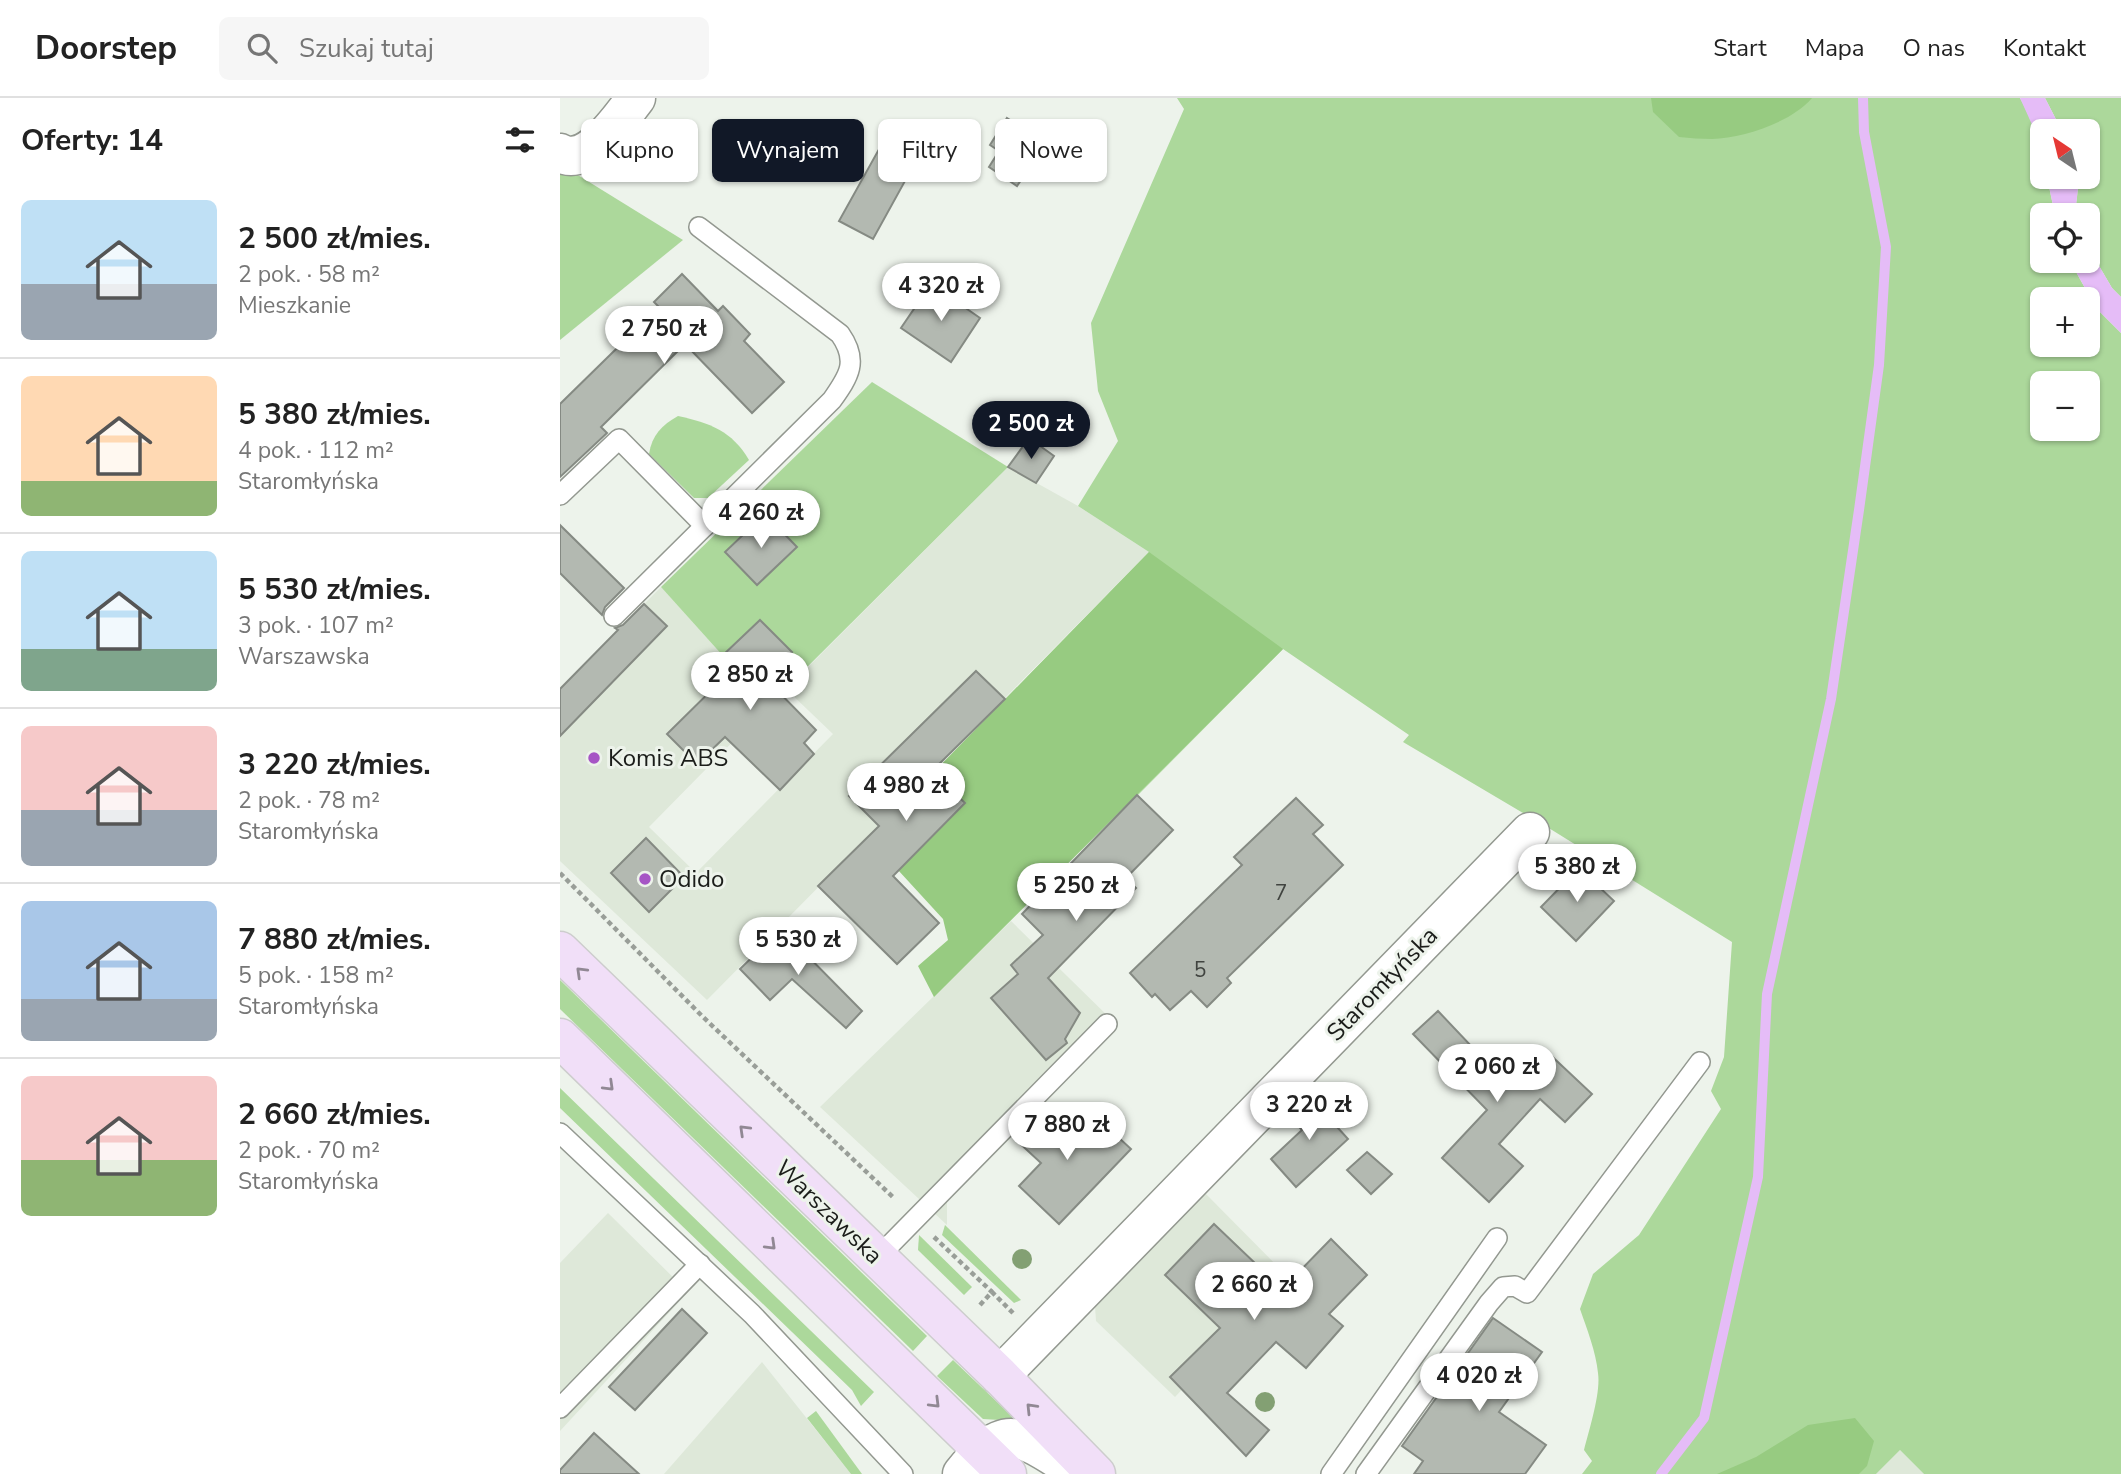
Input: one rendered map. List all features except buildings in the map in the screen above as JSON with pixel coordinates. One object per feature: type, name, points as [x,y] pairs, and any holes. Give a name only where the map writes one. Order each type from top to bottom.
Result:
[{"type":"main road","name":"Warszawska","points":[[560,951],[1000,1376],[1096,1474]]},
{"type":"main road","points":[[560,1038],[984,1466]]},
{"type":"street","points":[[560,153],[564,156],[584,155],[636,98]]},
{"type":"street","name":"Staromłyńska","points":[[1000,1376],[1530,832]]},
{"type":"street","points":[[984,1466],[998,1442],[1010,1438],[1026,1441],[1081,1474]]},
{"type":"lane","points":[[614,616],[832,400],[845,382],[851,367],[849,351],[840,334],[699,227]]},
{"type":"lane","points":[[560,495],[619,439],[705,526]]},
{"type":"lane","points":[[877,1258],[1107,1024]]},
{"type":"lane","points":[[1366,1474],[1489,1303],[1503,1287],[1515,1286],[1527,1293],[1700,1062]]},
{"type":"lane","points":[[560,1133],[752,1314],[903,1474]]},
{"type":"lane","points":[[1331,1474],[1497,1238]]},
{"type":"lane","points":[[560,1408],[700,1264]]},
{"type":"path","points":[[560,873],[703,1017],[992,1292]]},
{"type":"shaded area","points":[[2020,98],[2045,98],[2056,119],[2030,120]]},
{"type":"shaded area","points":[[2050,189],[2078,189],[2076,203],[2052,203]]},
{"type":"shaded area","points":[[2100,268],[2112,288],[2121,297],[2121,333],[2100,312],[2100,287],[2084,287],[2077,273],[2100,273]]},
{"type":"shaded area","points":[[1008,467],[1078,506],[1149,552],[707,1000],[560,861],[560,689],[661,587],[768,706],[649,827],[696,873],[833,734],[786,689]]},
{"type":"shaded area","points":[[1011,921],[1118,1026],[947,1198],[947,1225],[820,1107]]},
{"type":"shaded area","points":[[1203,1191],[1288,1277],[1175,1397],[1096,1321],[1095,1306]]},
{"type":"shaded area","points":[[608,1213],[688,1292],[560,1431],[560,1263]]},
{"type":"shaded area","points":[[762,1362],[851,1474],[664,1474]]},
{"type":"shaded area","points":[[1900,1450],[1924,1474],[1876,1474]]},
{"type":"green space","points":[[1177,98],[2020,98],[2030,120],[2030,189],[2050,189],[2052,203],[2030,203],[2030,273],[2077,273],[2084,287],[2030,287],[2030,357],[2100,357],[2100,312],[2121,333],[2121,1474],[1924,1474],[1900,1450],[1876,1474],[1582,1474],[1592,1461],[1584,1450],[1594,1412],[1598,1381],[1593,1349],[1580,1309],[1593,1274],[1639,1235],[1721,1109],[1711,1091],[1724,1057],[1732,942],[1552,830],[1403,742],[1409,735],[1283,649],[1138,795],[971,805],[937,769],[1149,552],[1078,506],[1118,441],[1098,391],[1091,323],[1184,109]]},
{"type":"green space","points":[[1651,98],[1812,98],[1792,114],[1766,127],[1738,136],[1712,139],[1679,137],[1653,112]]},
{"type":"green space","points":[[2045,98],[2121,98],[2121,297],[2112,288],[2100,268],[2100,203],[2076,203],[2078,189],[2100,189],[2100,119],[2056,119]]},
{"type":"green space","points":[[560,164],[581,177],[581,182],[589,182],[683,240],[560,340]]},
{"type":"green space","points":[[872,382],[1008,467],[768,706],[661,587]]},
{"type":"green space","points":[[678,416],[700,422],[728,435],[749,460],[708,498],[694,498],[649,454],[659,431]]},
{"type":"green space","points":[[1149,552],[1283,649],[934,997],[918,966],[948,940],[943,919],[898,870],[964,803],[937,769]]},
{"type":"green space","points":[[560,980],[927,1336],[913,1351],[560,1009]]},
{"type":"green space","points":[[560,1088],[874,1392],[861,1406],[852,1390],[560,1108]]},
{"type":"green space","points":[[945,1225],[1021,1300],[1014,1303],[942,1235]]},
{"type":"green space","points":[[919,1235],[972,1287],[964,1295],[918,1250]]},
{"type":"green space","points":[[953,1360],[1017,1421],[983,1419],[937,1376]]},
{"type":"green space","points":[[816,1411],[862,1474],[851,1474],[807,1418]]},
{"type":"green space","points":[[1855,1418],[1874,1441],[1867,1466],[1859,1474],[1717,1474],[1756,1457],[1808,1425]]},
{"type":"waterway","points":[[1661,1474],[1704,1418],[1758,1177],[1767,994],[1831,699],[1859,510],[1879,365],[1886,247],[1864,132],[1863,98]]},
{"type":"place","name":"Komis ABS","points":[[594,758]]},
{"type":"place","name":"Odido","points":[[645,879]]}]
